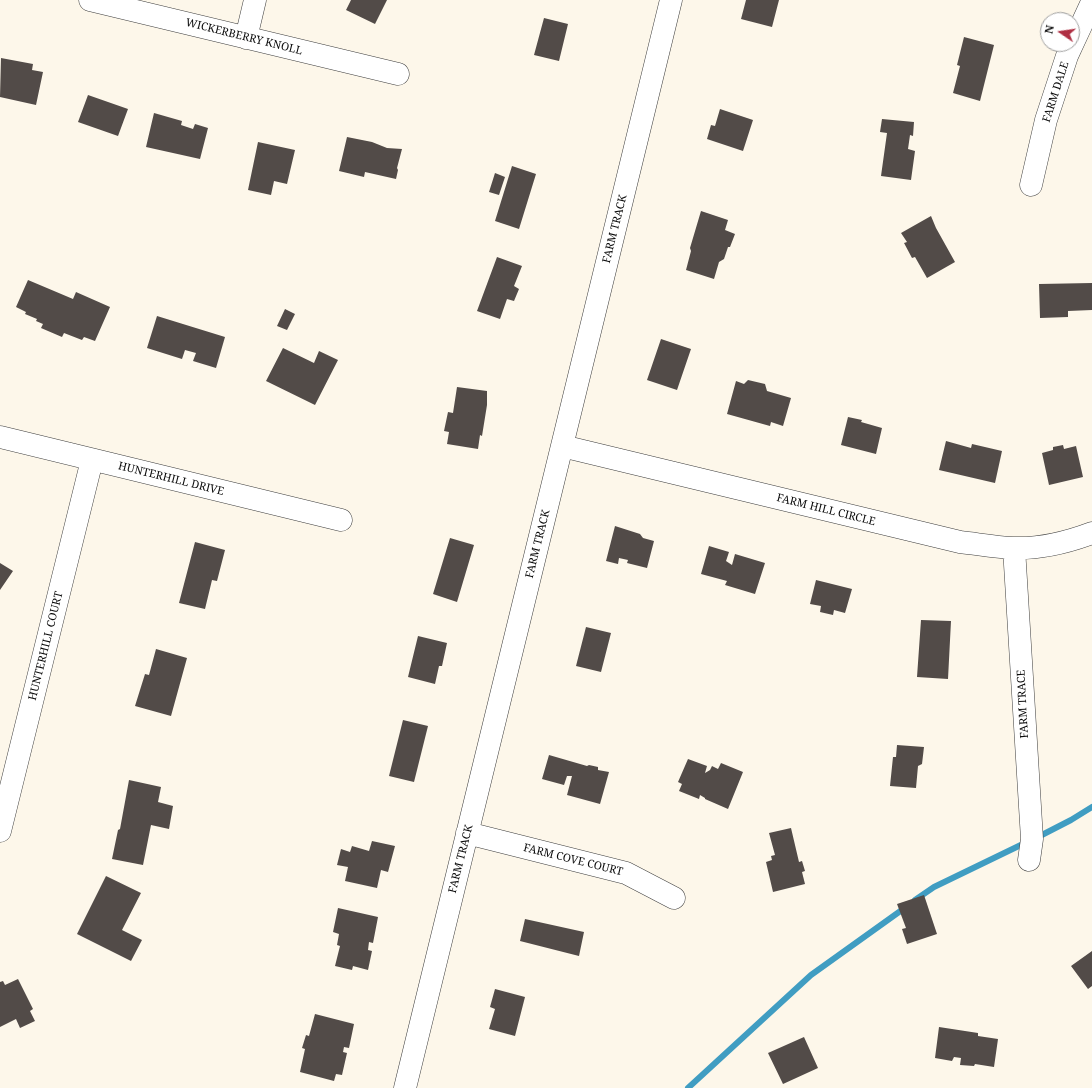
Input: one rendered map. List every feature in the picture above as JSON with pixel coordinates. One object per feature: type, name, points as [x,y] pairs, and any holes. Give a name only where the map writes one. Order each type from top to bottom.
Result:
[{"type":"street","name":"WICKERBERRY KNOLL","points":[[90,0],[398,74]]},
{"type":"street","points":[[246,38],[255,0]]},
{"type":"street","name":"FARM TRACK","points":[[405,1088],[671,0]]},
{"type":"street","name":"FARM DALE","points":[[1031,185],[1046,120],[1068,56],[1092,2]]},
{"type":"street","name":"HUNTERHILL DRIVE","points":[[0,437],[341,520]]},
{"type":"street","name":"FARM HILL CIRCLE","points":[[562,446],[960,542],[1014,548],[1048,545],[1080,538],[1092,533]]},
{"type":"street","name":"HUNTERHILL COURT","points":[[0,832],[92,460]]},
{"type":"street","name":"FARM TRACE","points":[[1014,548],[1032,839],[1029,860]]},
{"type":"street","name":"FARM COVE COURT","points":[[467,833],[626,873],[674,898]]},
{"type":"building","points":[[351,0],[387,0],[375,24],[346,10]]},
{"type":"building","points":[[746,0],[779,0],[772,27],[741,19]]},
{"type":"building","points":[[544,18],[568,24],[559,61],[534,55]]},
{"type":"building","points":[[964,37],[994,45],[980,101],[953,93],[960,66],[957,65]]},
{"type":"building","points":[[1,58],[33,64],[32,70],[43,72],[36,105],[0,97]]},
{"type":"building","points":[[88,95],[128,109],[118,136],[78,122]]},
{"type":"building","points":[[720,109],[753,120],[743,151],[707,139],[711,125],[715,126]]},
{"type":"building","points":[[154,113],[182,121],[181,125],[193,129],[195,124],[208,128],[200,159],[146,147]]},
{"type":"building","points":[[882,119],[914,122],[913,136],[910,135],[908,149],[915,151],[911,180],[881,176],[887,133],[880,132]]},
{"type":"building","points":[[347,137],[372,142],[387,148],[402,149],[396,179],[365,172],[364,177],[339,171]]},
{"type":"building","points":[[258,142],[295,150],[287,184],[274,181],[271,195],[248,190]]},
{"type":"building","points":[[512,166],[536,174],[519,229],[495,221]]},
{"type":"building","points":[[495,173],[505,177],[499,195],[489,192]]},
{"type":"building","points":[[701,211],[728,220],[725,230],[735,234],[724,259],[719,262],[714,279],[686,270],[691,251],[690,248]]},
{"type":"building","points":[[931,216],[955,262],[927,278],[915,257],[912,258],[904,243],[907,242],[901,233]]},
{"type":"building","points":[[497,257],[522,266],[514,286],[519,289],[514,301],[507,299],[500,319],[477,311]]},
{"type":"building","points":[[28,280],[73,299],[76,292],[110,307],[95,341],[84,337],[82,340],[64,333],[62,337],[41,328],[43,324],[16,307]]},
{"type":"building","points":[[1092,283],[1092,310],[1068,311],[1068,317],[1040,318],[1039,284]]},
{"type":"building","points":[[285,309],[295,314],[287,330],[277,326]]},
{"type":"building","points":[[157,316],[225,337],[216,368],[193,361],[196,353],[185,350],[182,359],[147,348]]},
{"type":"building","points":[[661,339],[691,349],[677,390],[647,380]]},
{"type":"building","points":[[283,348],[314,363],[319,351],[338,360],[315,405],[266,381]]},
{"type":"building","points":[[748,380],[765,384],[767,391],[791,398],[783,426],[771,422],[770,426],[727,414],[736,381],[744,384]]},
{"type":"building","points":[[457,387],[487,391],[487,405],[482,436],[480,435],[478,449],[447,444],[449,432],[444,431],[448,412],[453,413]]},
{"type":"building","points":[[848,417],[862,420],[861,422],[882,428],[876,454],[841,445]]},
{"type":"building","points":[[946,441],[971,448],[972,444],[1002,451],[995,483],[939,470]]},
{"type":"building","points":[[1063,445],[1064,449],[1076,446],[1083,477],[1049,485],[1042,453],[1053,450],[1053,447]]},
{"type":"building","points":[[615,526],[640,534],[643,538],[654,541],[647,568],[627,563],[628,560],[619,558],[618,564],[606,561]]},
{"type":"building","points":[[450,538],[474,545],[457,602],[433,594]]},
{"type":"building","points":[[195,542],[225,550],[217,581],[212,580],[205,609],[179,603]]},
{"type":"building","points":[[709,546],[729,552],[726,561],[732,565],[735,554],[765,563],[755,594],[725,585],[727,581],[701,574]]},
{"type":"building","points":[[0,563],[13,571],[0,590]]},
{"type":"building","points":[[816,580],[852,589],[845,613],[834,610],[833,615],[820,612],[821,606],[810,604]]},
{"type":"building","points":[[921,620],[951,621],[948,679],[917,677]]},
{"type":"building","points":[[586,627],[611,633],[601,672],[576,666]]},
{"type":"building","points":[[418,636],[447,643],[442,666],[439,666],[435,684],[408,677]]},
{"type":"building","points":[[156,649],[187,658],[171,716],[135,706],[145,674],[149,675]]},
{"type":"building","points":[[403,720],[428,726],[414,782],[389,776]]},
{"type":"building","points":[[897,745],[924,747],[922,764],[918,766],[916,788],[890,786],[893,757],[896,757]]},
{"type":"building","points":[[549,755],[587,766],[598,767],[598,770],[609,772],[600,804],[567,795],[572,776],[567,776],[564,785],[542,779]]},
{"type":"building","points":[[688,759],[707,766],[705,773],[710,770],[712,766],[718,769],[721,763],[743,772],[728,809],[705,799],[700,795],[699,799],[679,791],[682,784],[678,782]]},
{"type":"building","points":[[129,780],[161,787],[158,802],[173,806],[169,829],[151,825],[143,865],[112,859],[118,830],[120,829]]},
{"type":"building","points":[[791,828],[799,862],[802,861],[805,871],[802,872],[805,884],[773,892],[766,862],[772,860],[771,856],[775,855],[769,833]]},
{"type":"building","points":[[372,841],[395,846],[388,872],[381,870],[377,888],[345,881],[348,867],[337,865],[341,849],[350,852],[352,846],[369,851]]},
{"type":"building","points":[[106,876],[141,893],[122,930],[142,940],[131,961],[77,934]]},
{"type":"building","points":[[924,895],[937,934],[907,944],[902,929],[906,928],[897,904]]},
{"type":"building","points":[[338,908],[378,917],[373,943],[369,942],[368,950],[372,951],[368,970],[353,966],[352,970],[335,966],[340,946],[337,945],[339,934],[333,932]]},
{"type":"building","points":[[525,919],[584,932],[579,956],[520,941]]},
{"type":"building","points":[[1092,951],[1092,986],[1088,989],[1071,966]]},
{"type":"building","points":[[18,979],[33,1009],[30,1011],[35,1021],[20,1028],[16,1019],[0,1027],[0,982],[3,981],[5,985]]},
{"type":"building","points":[[495,989],[525,997],[515,1036],[489,1029],[495,1009],[490,1007]]},
{"type":"building","points":[[315,1014],[354,1024],[349,1048],[344,1047],[343,1052],[347,1053],[342,1075],[336,1074],[334,1081],[300,1072],[305,1049],[302,1048],[306,1035],[309,1036]]},
{"type":"building","points":[[939,1027],[978,1033],[978,1036],[998,1039],[994,1067],[975,1064],[974,1066],[960,1065],[961,1058],[954,1057],[952,1061],[935,1058]]},
{"type":"building","points":[[804,1037],[818,1068],[783,1084],[768,1053]]},
{"type":"waterway","points":[[1036,838],[1071,820],[1092,807]]},
{"type":"waterway","points":[[915,900],[934,887],[1027,842]]},
{"type":"waterway","points":[[688,1088],[811,975],[906,907]]}]
